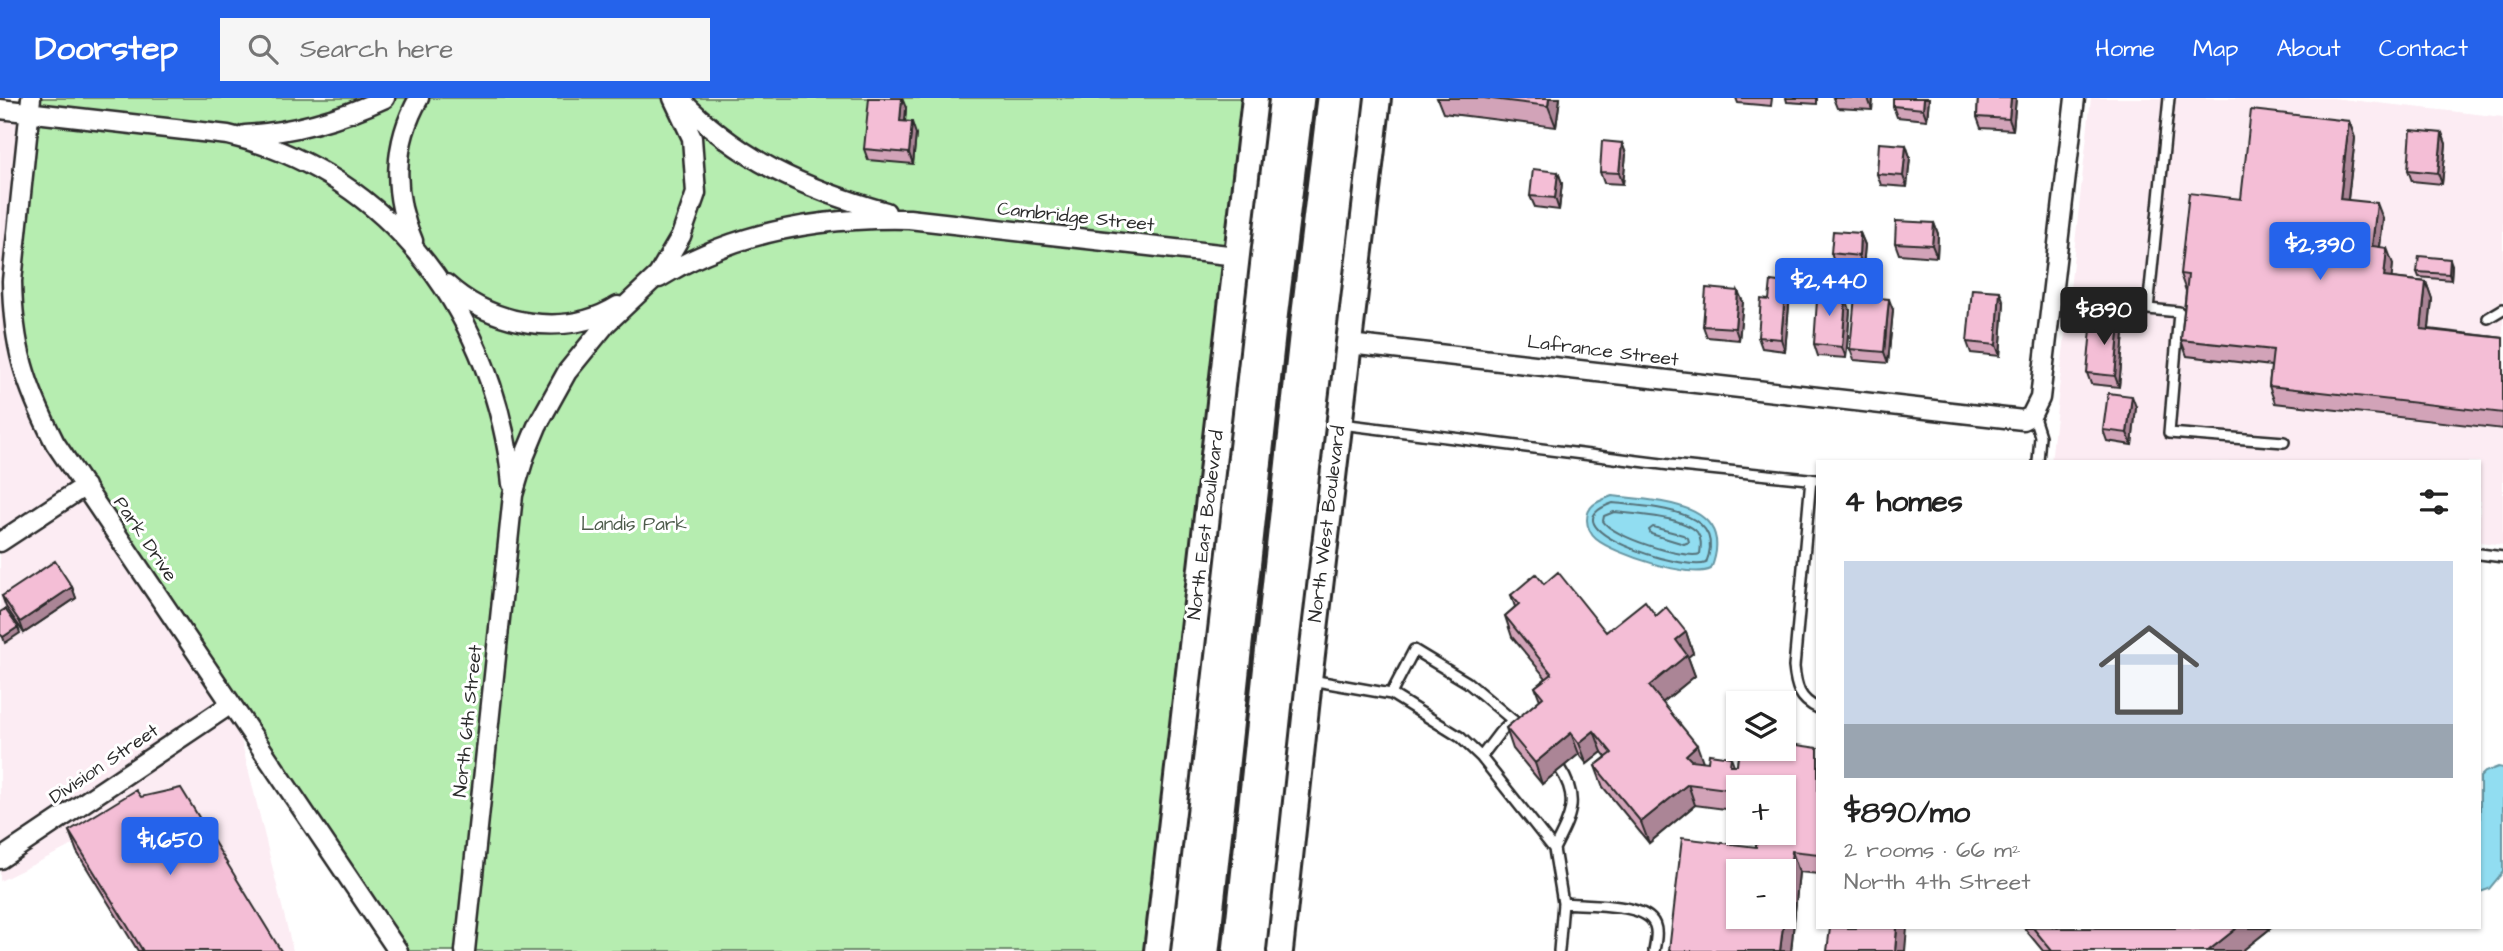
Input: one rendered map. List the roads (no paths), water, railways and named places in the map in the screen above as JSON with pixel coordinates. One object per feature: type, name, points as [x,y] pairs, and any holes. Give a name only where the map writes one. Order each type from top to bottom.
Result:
[{"type":"main road","name":"North East Boulevard","points":[[1157,951],[1255,98]]},
{"type":"main road","name":"North West Boulevard","points":[[1280,951],[1309,680],[1378,98]]},
{"type":"street","name":"Cambridge Street","points":[[228,135],[275,133],[310,127],[341,118],[385,98]]},
{"type":"street","name":"North 6th Street","points":[[419,98],[404,133],[398,168],[401,204],[420,254],[473,337],[492,384],[509,452],[513,495]]},
{"type":"street","name":"North 6th Street","points":[[465,951],[513,495],[537,426],[567,372],[606,324],[658,275],[681,236],[696,193],[692,138],[673,98]]},
{"type":"street","name":"Cambridge Street","points":[[679,98],[745,154],[797,183],[909,219]]},
{"type":"street","points":[[2033,414],[2040,398],[2075,98]]},
{"type":"street","name":"Cambridge Street","points":[[0,109],[30,105],[228,135],[278,150],[340,184],[380,213],[439,277],[464,299],[488,312],[525,322],[554,324],[591,317],[612,310],[698,256],[725,245],[794,225],[837,219],[909,219],[1237,256]]},
{"type":"street","name":"Park Drive","points":[[30,105],[12,281],[19,352],[38,409],[55,443],[398,951]]},
{"type":"street","name":"Lafrance Street","points":[[1349,344],[2015,421],[2033,414]]},
{"type":"street","points":[[0,542],[85,486]]},
{"type":"street","name":"Division Street","points":[[0,859],[231,704]]},
{"type":"lane","points":[[2148,309],[2169,98]]},
{"type":"lane","points":[[2053,299],[2179,312],[2169,433],[2284,442]]},
{"type":"lane","points":[[2488,318],[2503,309]]},
{"type":"lane","points":[[2033,414],[2040,436],[2038,460]]},
{"type":"lane","points":[[1339,424],[1670,465],[1815,479],[1794,667],[1797,688],[1807,704],[1816,707]]},
{"type":"lane","points":[[2481,554],[2503,557]]},
{"type":"lane","points":[[1391,694],[1414,650],[1466,682],[1530,735]]},
{"type":"lane","points":[[1309,680],[1391,694],[1460,737],[1480,757],[1554,849],[1563,903],[1559,951]]},
{"type":"lane","points":[[1480,757],[1513,720]]},
{"type":"lane","points":[[1554,849],[1571,810],[1573,797],[1569,783],[1560,769]]},
{"type":"lane","points":[[1563,903],[1637,910],[1652,920],[1657,931],[1654,951]]},
{"type":"water","points":[[1612,496],[1670,504],[1688,509],[1703,518],[1713,530],[1716,547],[1711,569],[1687,571],[1670,568],[1635,558],[1596,539],[1588,525],[1589,510]]},
{"type":"water","points":[[2503,768],[2503,872],[2489,889],[2481,892],[2481,776],[2485,772]]},
{"type":"railway","points":[[1221,951],[1289,319],[1316,98]]},
{"type":"park label","name":"Landis Park","points":[[634,524]]}]
